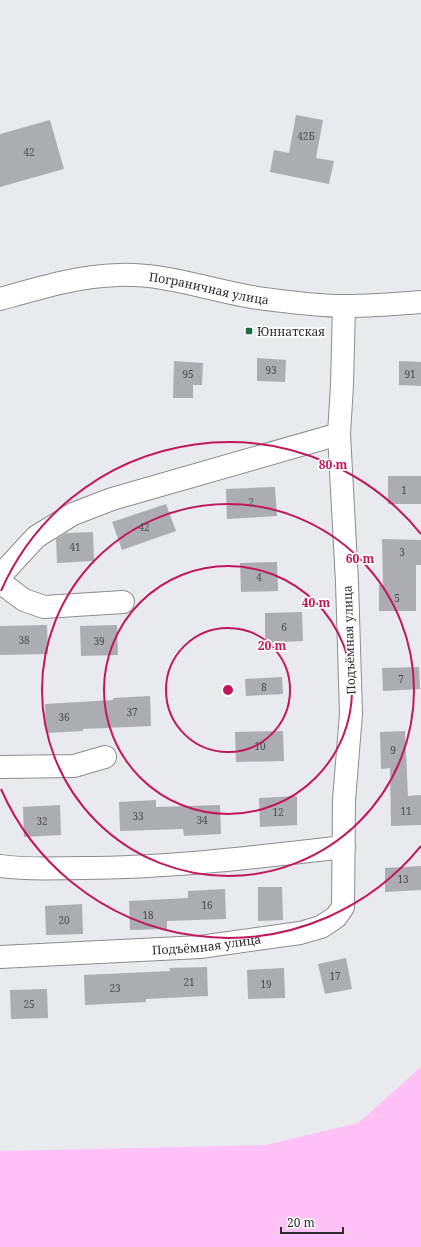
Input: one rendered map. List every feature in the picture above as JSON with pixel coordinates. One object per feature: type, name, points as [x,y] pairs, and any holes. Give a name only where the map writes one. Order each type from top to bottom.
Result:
[{"type":"street","name":"Пограничная улица","points":[[0,299],[57,283],[92,277],[120,275],[146,276],[257,298],[305,304],[344,306],[421,302]]},
{"type":"street","name":"Подъёмная улица","points":[[0,957],[200,947],[300,933],[322,927],[336,917],[343,908],[344,800],[351,714],[340,434],[344,306]]},
{"type":"street","points":[[0,576],[36,536],[73,514],[112,499],[340,434]]},
{"type":"street","points":[[0,582],[24,600],[44,607],[123,602]]},
{"type":"street","points":[[0,767],[74,766],[105,757]]},
{"type":"street","points":[[0,866],[20,869],[124,868],[225,860],[344,847]]},
{"type":"shaded area","points":[[421,1067],[421,1247],[0,1247],[0,1151],[266,1145],[358,1123]]},
{"type":"building","points":[[296,115],[323,120],[316,158],[334,161],[329,184],[270,172],[274,150],[289,153]]},
{"type":"building","points":[[50,120],[64,169],[0,187],[0,134]]},
{"type":"building","points":[[257,358],[286,360],[285,382],[257,381]]},
{"type":"building","points":[[174,361],[203,363],[202,385],[193,385],[193,398],[173,398]]},
{"type":"building","points":[[399,361],[421,362],[421,386],[399,385]]},
{"type":"building","points":[[388,476],[421,476],[421,504],[388,504]]},
{"type":"building","points":[[275,487],[277,516],[227,519],[226,489]]},
{"type":"building","points":[[166,504],[176,531],[122,550],[112,522]]},
{"type":"building","points":[[93,532],[94,561],[57,563],[56,539],[66,533]]},
{"type":"building","points":[[382,539],[421,540],[421,565],[416,565],[416,611],[379,611],[379,585],[383,585]]},
{"type":"building","points":[[277,562],[278,591],[241,592],[240,563]]},
{"type":"building","points":[[302,612],[303,641],[265,643],[265,613]]},
{"type":"building","points":[[47,625],[48,654],[0,655],[0,626]]},
{"type":"building","points":[[117,625],[118,655],[81,656],[80,626]]},
{"type":"building","points":[[419,667],[420,689],[383,691],[382,668]]},
{"type":"building","points":[[282,677],[283,694],[246,696],[245,679]]},
{"type":"building","points":[[150,696],[151,726],[83,729],[83,731],[46,733],[45,704]]},
{"type":"building","points":[[283,731],[284,761],[236,762],[235,732]]},
{"type":"building","points":[[405,731],[408,796],[421,795],[421,825],[391,826],[390,768],[381,769],[380,732]]},
{"type":"building","points":[[297,796],[297,825],[260,827],[259,798]]},
{"type":"building","points":[[156,800],[156,807],[220,805],[221,834],[184,836],[183,829],[120,831],[119,802]]},
{"type":"building","points":[[60,805],[61,835],[24,837],[23,807]]},
{"type":"building","points":[[421,866],[421,890],[385,892],[385,868]]},
{"type":"building","points":[[258,887],[282,887],[283,920],[258,921]]},
{"type":"building","points":[[225,889],[226,919],[167,921],[167,929],[130,930],[129,901],[188,898],[188,891]]},
{"type":"building","points":[[82,904],[83,934],[46,935],[45,906]]},
{"type":"building","points":[[346,958],[352,989],[325,994],[318,964]]},
{"type":"building","points":[[207,967],[208,996],[146,999],[146,1002],[85,1005],[84,975],[170,971],[169,968]]},
{"type":"building","points":[[284,968],[285,998],[248,999],[247,970]]},
{"type":"building","points":[[47,989],[48,1018],[11,1019],[10,990]]},
{"type":"place","name":"Юннатская","points":[[249,331]]}]
